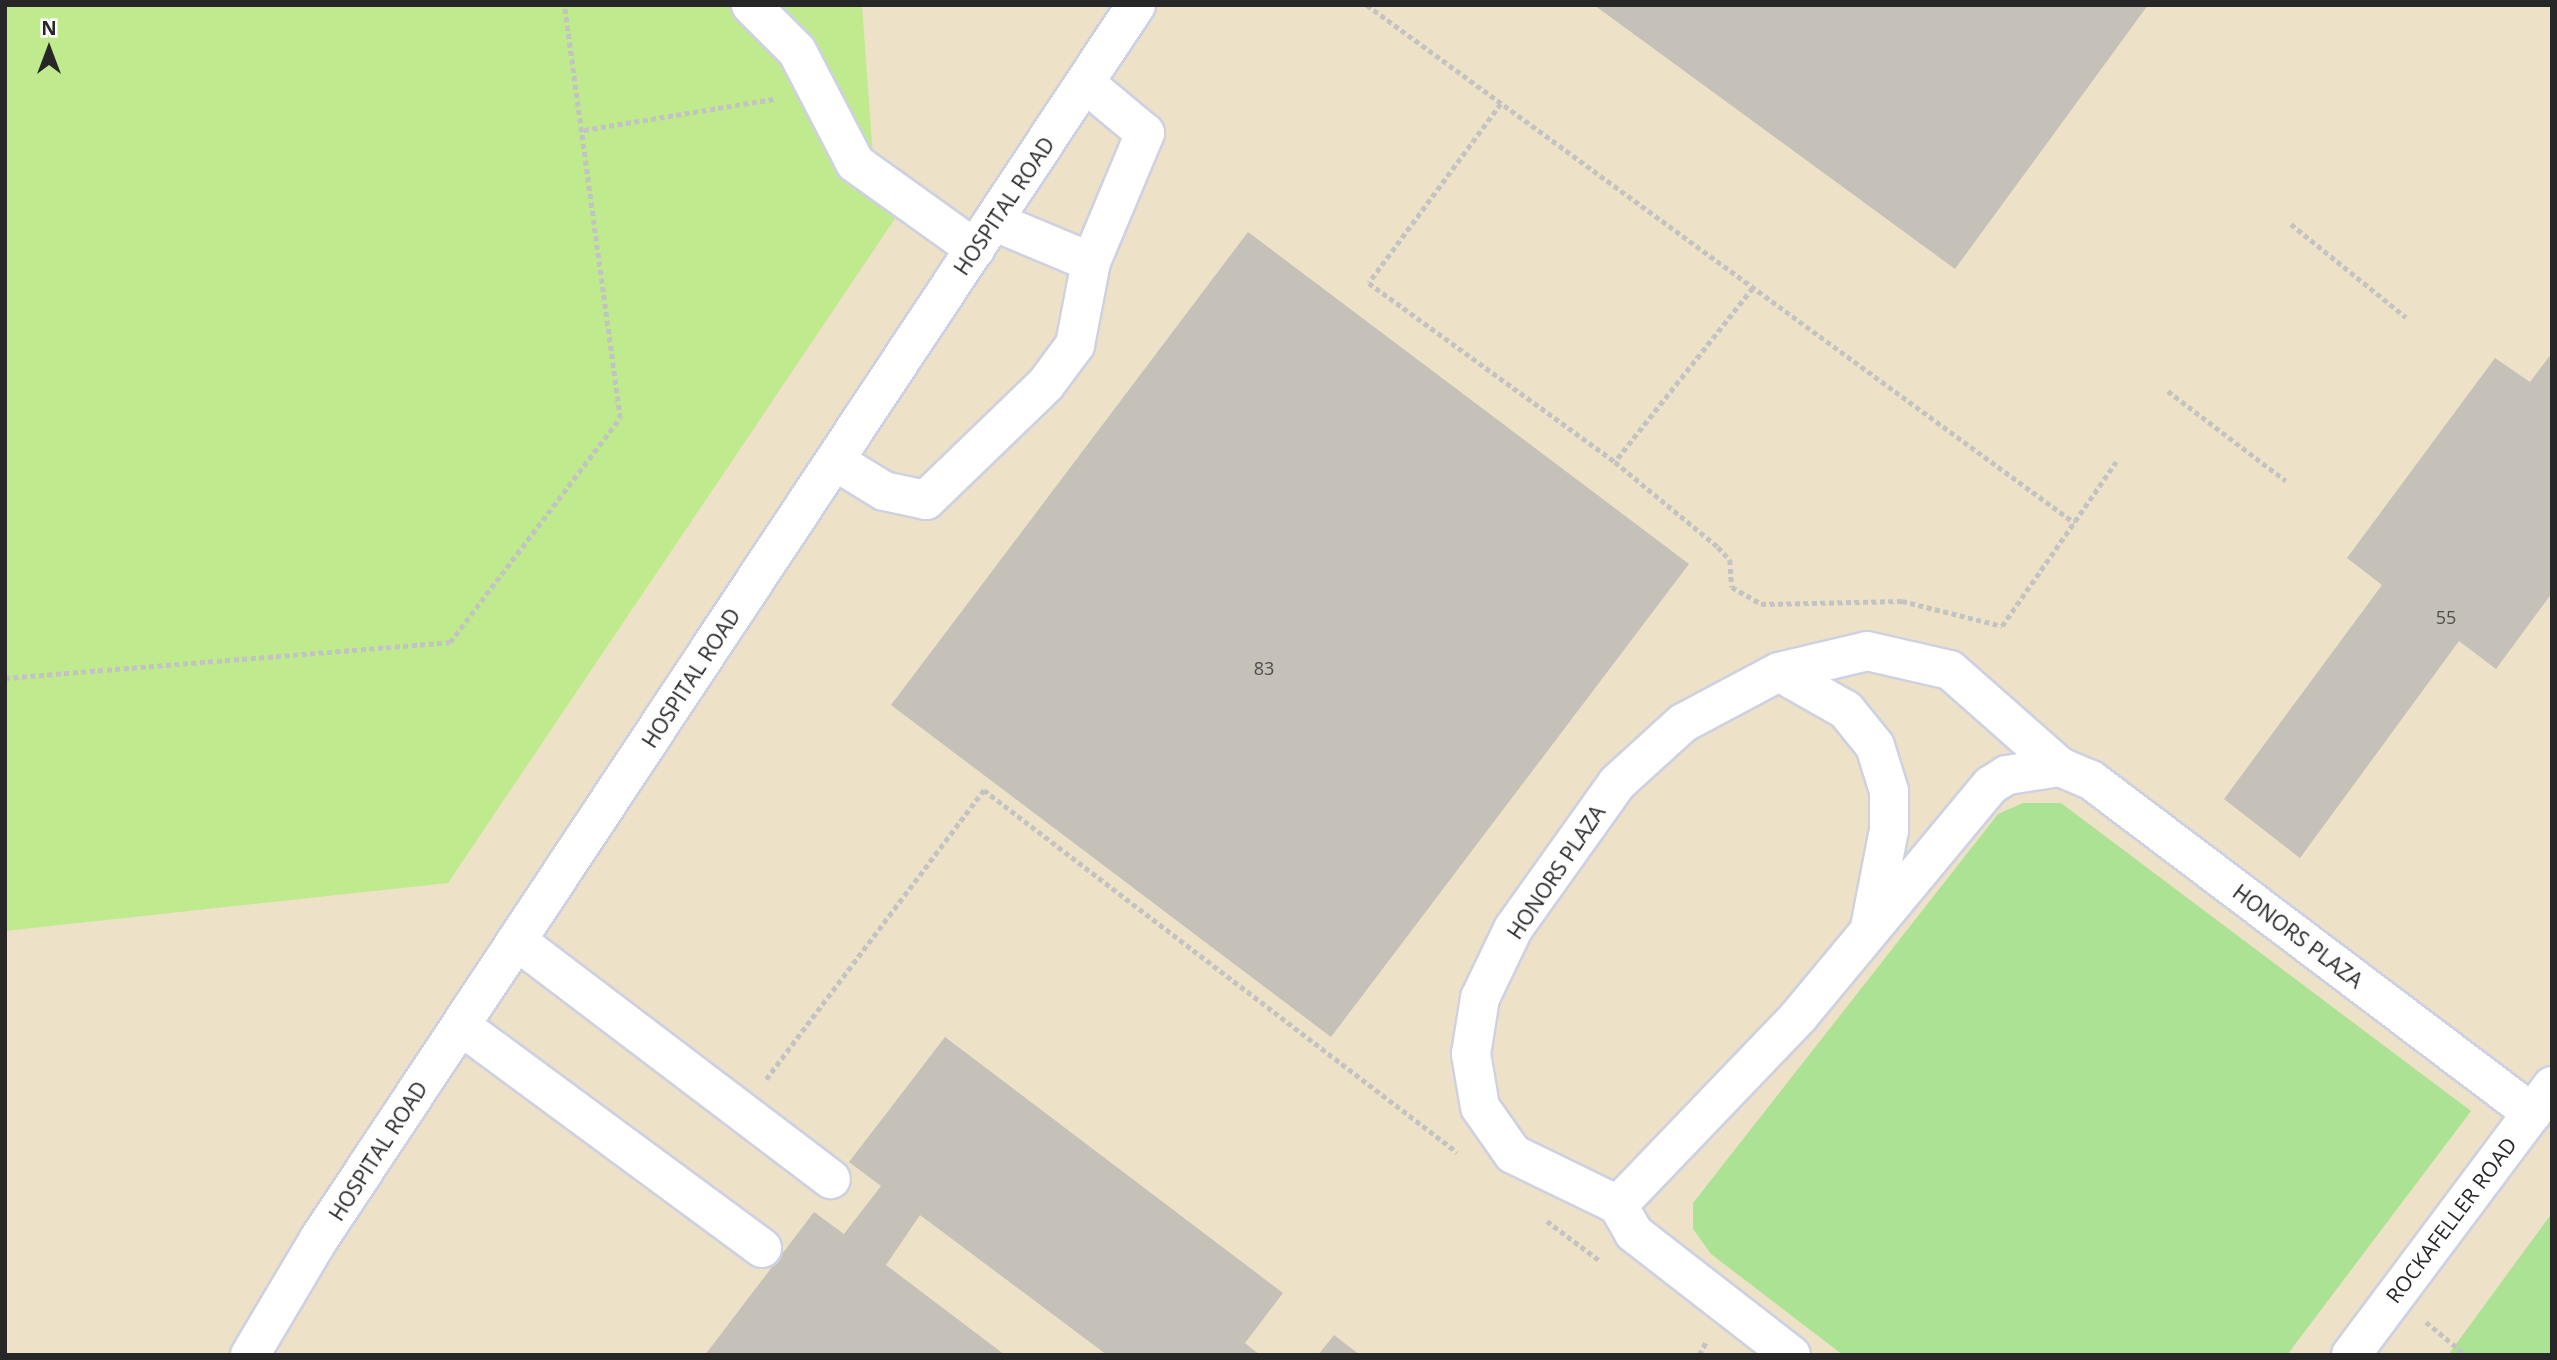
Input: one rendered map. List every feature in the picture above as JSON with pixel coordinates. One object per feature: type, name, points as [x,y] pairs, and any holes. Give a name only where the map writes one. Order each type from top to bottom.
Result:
[{"type":"street","points":[[751,5],[797,51],[815,92],[855,163],[984,235],[1091,262]]},
{"type":"street","name":"HOSPITAL ROAD","points":[[250,1355],[461,1026],[1136,5]]},
{"type":"street","points":[[835,461],[884,491],[926,500],[1046,384],[1075,345],[1091,262],[1145,133],[1086,83]]},
{"type":"street","name":"HONORS PLAZA","points":[[1618,1205],[1513,1154],[1480,1107],[1471,1054],[1480,998],[1513,929],[1617,783],[1683,723],[1779,672],[1867,651],[1950,670],[2060,766],[2091,780],[2542,1099]]},
{"type":"street","points":[[1779,672],[1846,710],[1875,746],[1889,791],[1889,830],[1869,932]]},
{"type":"street","points":[[1791,1355],[1633,1233],[1618,1205],[1798,1016],[1991,785],[2007,775],[2060,766]]},
{"type":"street","points":[[517,941],[831,1179]]},
{"type":"street","points":[[461,1026],[762,1248]]},
{"type":"street","name":"ROCKAFELLER ROAD","points":[[2351,1355],[2542,1099]]},
{"type":"path","points":[[5,678],[450,642],[620,418],[584,130],[564,5]]},
{"type":"path","points":[[1367,5],[2075,523]]},
{"type":"path","points":[[584,130],[815,92]]},
{"type":"path","points":[[1502,104],[1369,282],[1615,462],[1718,547],[1730,560],[1732,587],[1761,604],[1902,601],[2002,626],[2116,461]]},
{"type":"path","points":[[2291,224],[2406,317]]},
{"type":"path","points":[[1615,462],[1753,288]]},
{"type":"path","points":[[2168,391],[2286,481]]},
{"type":"path","points":[[763,1083],[984,790],[1460,1155]]},
{"type":"path","points":[[1538,1214],[1604,1265]]},
{"type":"path","points":[[1698,1336],[1707,1344],[1699,1355]]},
{"type":"path","points":[[2441,1336],[2466,1355]]},
{"type":"shaded area","points":[[5,5],[2552,5],[2552,1355],[5,1355]]},
{"type":"green space","points":[[5,5],[862,5],[873,157],[917,186],[448,883],[5,931]]},
{"type":"green space","points":[[2023,803],[2061,803],[2471,1111],[2287,1355],[1843,1355],[1711,1254],[1693,1229],[1693,1203],[1998,814]]},
{"type":"green space","points":[[2552,1213],[2552,1355],[2448,1355]]},
{"type":"building","points":[[1594,5],[2148,5],[1955,269]]},
{"type":"building","points":[[1248,232],[1689,564],[1331,1037],[891,705]]},
{"type":"building","points":[[2552,353],[2552,593],[2496,669],[2459,641],[2300,858],[2224,799],[2382,585],[2347,558],[2495,358],[2530,382]]},
{"type":"building","points":[[945,1037],[1283,1293],[1245,1343],[1260,1355],[1107,1355],[920,1215],[886,1265],[1005,1355],[705,1355],[814,1212],[844,1234],[881,1186],[849,1162]]},
{"type":"building","points":[[1334,1335],[1360,1355],[1318,1355]]}]
